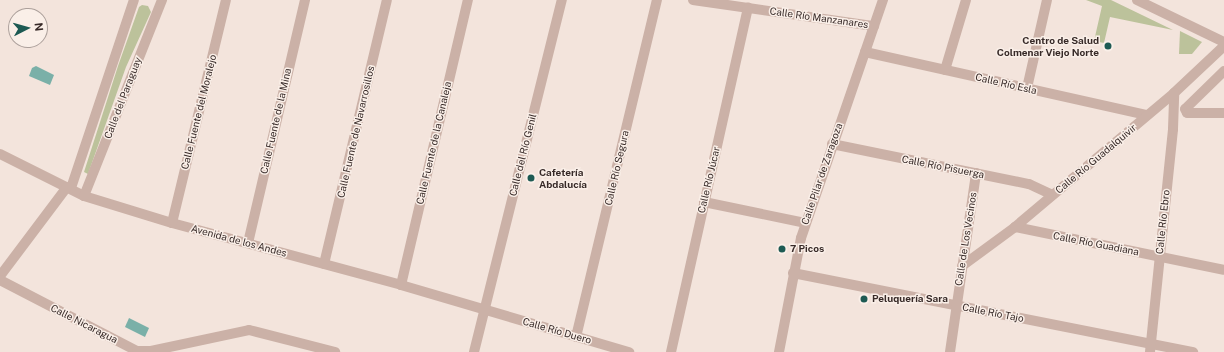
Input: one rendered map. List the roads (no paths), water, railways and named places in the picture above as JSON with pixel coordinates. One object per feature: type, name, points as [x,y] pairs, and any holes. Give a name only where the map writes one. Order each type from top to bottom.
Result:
[{"type":"street","name":"Calle del Paraguay","points":[[0,276],[69,187],[134,0]]},
{"type":"street","name":"Calle del Paraguay","points":[[84,196],[162,0]]},
{"type":"street","name":"Calle Fuente del Moralejo","points":[[172,224],[226,0]]},
{"type":"street","name":"Calle Fuente de la Mina","points":[[248,243],[305,0]]},
{"type":"street","name":"Calle Fuente de Navarrosillos","points":[[324,264],[387,0]]},
{"type":"street","name":"Calle Fuente de la Canaleja","points":[[401,285],[468,0]]},
{"type":"street","name":"Calle del Río Genil","points":[[474,352],[562,0]]},
{"type":"street","name":"Calle Río Segura","points":[[576,337],[657,0]]},
{"type":"street","name":"Calle Río Manzanares","points":[[693,0],[874,26]]},
{"type":"street","name":"Calle Pilar de Zaragoza","points":[[779,352],[793,273],[805,224],[883,0]]},
{"type":"street","points":[[945,70],[966,0]]},
{"type":"street","points":[[1027,88],[1047,0]]},
{"type":"street","points":[[1138,0],[1224,42]]},
{"type":"street","name":"Calle Río Júcar","points":[[671,352],[748,8]]},
{"type":"street","name":"Calle Río Guadalquivir","points":[[962,266],[1015,227],[1174,93],[1224,46]]},
{"type":"street","name":"Calle Río Esla","points":[[865,52],[1147,115]]},
{"type":"street","points":[[1224,71],[1185,109],[1187,112],[1224,113]]},
{"type":"street","name":"Calle Río Ebro","points":[[1150,348],[1173,129],[1174,93]]},
{"type":"street","name":"Calle Río Pisuerga","points":[[832,144],[1029,184],[1053,195]]},
{"type":"street","name":"Avenida de los Andes","points":[[0,154],[69,187],[84,196],[172,224],[248,243],[401,285],[485,310]]},
{"type":"street","name":"Calle de Los Vecinos","points":[[950,352],[976,173]]},
{"type":"street","points":[[704,202],[805,224]]},
{"type":"street","name":"Calle Río Guadiana","points":[[1015,227],[1224,270]]},
{"type":"street","name":"Calle Río Tajo","points":[[793,273],[956,306],[1150,348],[1193,352]]},
{"type":"street","name":"Calle Nicaragua","points":[[0,280],[138,351],[151,352],[249,330],[335,352]]},
{"type":"street","name":"Calle Río Duero","points":[[485,310],[630,352]]},
{"type":"water","points":[[36,66],[54,75],[50,85],[29,76],[32,68]]},
{"type":"water","points":[[129,318],[149,328],[145,337],[125,327]]},
{"type":"place","name":"Centro de Salud Colmenar Viejo Norte","points":[[1108,46]]},
{"type":"place","name":"Cafetería Abdalucía","points":[[531,178]]},
{"type":"place","name":"7 Picos","points":[[782,249]]},
{"type":"place","name":"Peluquería Sara","points":[[864,299]]}]
